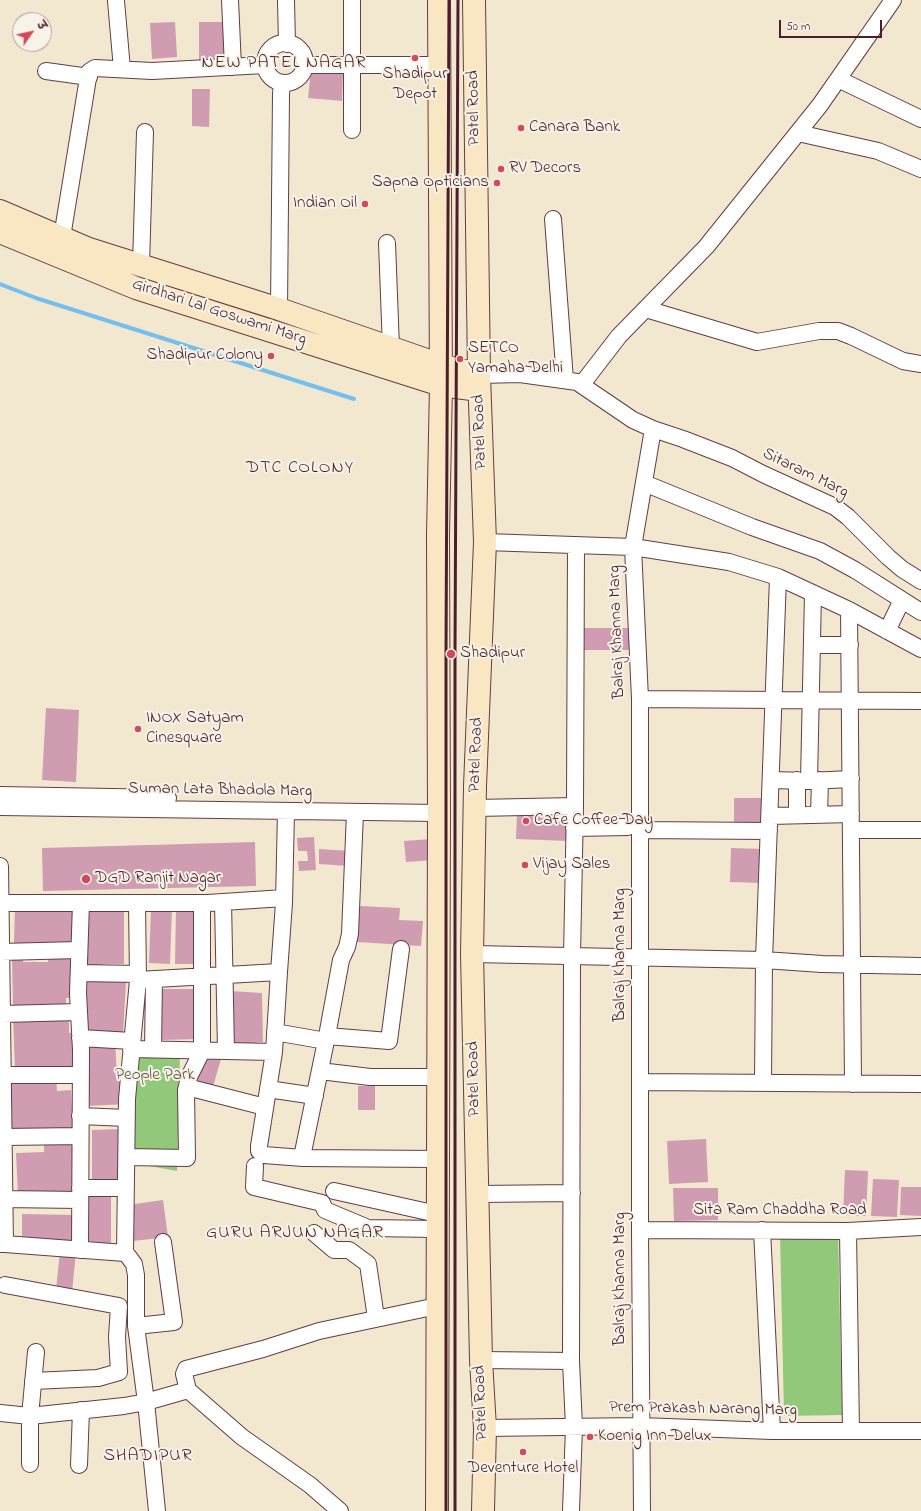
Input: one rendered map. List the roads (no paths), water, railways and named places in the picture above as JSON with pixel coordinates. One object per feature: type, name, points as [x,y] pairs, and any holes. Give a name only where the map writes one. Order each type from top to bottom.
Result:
[{"type":"main road","name":"Patel Road","points":[[437,1511],[439,808],[438,535],[441,375],[439,0]]},
{"type":"main road","name":"Patel Road","points":[[474,0],[479,382],[485,542],[475,808],[472,954],[481,1360],[485,1428],[484,1511]]},
{"type":"main road","name":"Girdhari Lal Goswami Marg","points":[[0,211],[89,249],[279,309],[391,348],[441,375]]},
{"type":"main road","name":"Girdhari Lal Goswami Marg","points":[[0,232],[136,288],[441,375]]},
{"type":"main road","points":[[441,375],[479,382]]},
{"type":"street","points":[[116,0],[122,69]]},
{"type":"street","points":[[230,0],[233,67]]},
{"type":"street","points":[[286,0],[287,44]]},
{"type":"street","points":[[479,382],[520,374],[565,380],[582,384],[620,336],[706,247],[798,133],[893,0]]},
{"type":"street","points":[[352,1],[352,130]]},
{"type":"street","points":[[287,44],[299,49],[303,54],[305,66],[299,78],[288,83],[282,83],[270,77],[265,65],[267,54],[271,49],[276,46],[287,44]]},
{"type":"street","points":[[62,238],[89,72],[95,68],[152,71],[265,65]]},
{"type":"street","points":[[305,66],[439,65]]},
{"type":"street","points":[[46,71],[89,77]]},
{"type":"street","points":[[838,79],[921,119]]},
{"type":"street","points":[[279,309],[282,83]]},
{"type":"street","points":[[141,265],[145,132]]},
{"type":"street","points":[[798,133],[878,151],[921,169]]},
{"type":"street","points":[[553,219],[565,380]]},
{"type":"street","points":[[386,243],[391,348]]},
{"type":"street","points":[[646,309],[757,342],[819,331],[838,331],[903,361],[921,364]]},
{"type":"street","name":"Sitaram Marg","points":[[582,384],[633,420],[653,429],[732,458],[835,507],[848,517],[902,570],[921,581]]},
{"type":"street","points":[[653,429],[633,547],[729,562],[778,577],[849,610],[921,649]]},
{"type":"street","points":[[644,483],[752,528],[820,552],[855,570],[921,612]]},
{"type":"street","name":"Balraj Khanna Marg","points":[[485,542],[633,547],[640,699],[634,828],[640,958],[642,1511]]},
{"type":"street","points":[[571,1511],[574,1427],[572,1361],[572,956],[575,806],[576,545]]},
{"type":"street","points":[[763,1083],[764,960],[778,577]]},
{"type":"street","points":[[813,593],[809,780],[819,815]]},
{"type":"street","points":[[887,631],[902,600]]},
{"type":"street","points":[[849,610],[853,1084]]},
{"type":"street","points":[[812,645],[850,645]]},
{"type":"street","points":[[640,699],[850,702],[921,701]]},
{"type":"street","points":[[771,780],[851,779]]},
{"type":"street","points":[[797,815],[809,780]]},
{"type":"street","name":"Suman Lata Bhadola Marg","points":[[0,795],[439,808]]},
{"type":"street","points":[[475,808],[575,806]]},
{"type":"street","name":"Suman Lata Bhadola Marg","points":[[0,807],[355,812],[439,808]]},
{"type":"street","points":[[286,811],[284,898],[274,1052],[258,1146],[260,1151],[264,1155],[302,1157],[437,1159]]},
{"type":"street","points":[[302,1157],[327,1038],[340,960],[347,947],[350,934],[355,812]]},
{"type":"street","points":[[574,828],[634,828],[769,824],[797,815],[851,814]]},
{"type":"street","points":[[851,830],[921,830]]},
{"type":"street","points":[[0,866],[4,1137],[2,1244],[125,1253]]},
{"type":"street","points":[[0,903],[202,903],[284,898]]},
{"type":"street","points":[[137,902],[138,977],[131,1045],[127,1118],[125,1253],[134,1264],[136,1275],[136,1326],[146,1402],[157,1511]]},
{"type":"street","points":[[223,902],[226,1051]]},
{"type":"street","points":[[80,1250],[79,950],[81,903]]},
{"type":"street","points":[[126,1158],[187,1158],[187,1087],[189,1077],[202,1051],[202,903]]},
{"type":"street","points":[[275,1032],[327,1038],[389,1041],[401,949]]},
{"type":"street","points":[[1,952],[79,950]]},
{"type":"street","points":[[472,954],[764,960],[853,966],[921,966]]},
{"type":"street","points":[[79,973],[154,979],[279,972]]},
{"type":"street","points":[[153,1049],[154,979]]},
{"type":"street","points":[[2,1014],[79,1012]]},
{"type":"street","points":[[80,1038],[153,1049],[274,1052]]},
{"type":"street","points":[[320,1071],[370,1077],[438,1077]]},
{"type":"street","points":[[3,1075],[80,1075]]},
{"type":"street","points":[[640,1082],[921,1084]]},
{"type":"street","points":[[187,1087],[265,1107]]},
{"type":"street","points":[[268,1090],[315,1096]]},
{"type":"street","points":[[80,1116],[127,1118]]},
{"type":"street","points":[[4,1137],[80,1136]]},
{"type":"street","points":[[255,1166],[254,1186],[322,1203],[325,1210],[368,1228],[437,1222]]},
{"type":"street","points":[[4,1199],[80,1194],[126,1188]]},
{"type":"street","points":[[334,1191],[437,1222]]},
{"type":"street","points":[[477,1194],[572,1193]]},
{"type":"street","name":"Sita Ram Chaddha Road","points":[[640,1230],[848,1231],[921,1227]]},
{"type":"street","points":[[762,1230],[772,1431]]},
{"type":"street","points":[[848,1231],[851,1431]]},
{"type":"street","points":[[314,1232],[334,1250],[349,1250],[368,1264],[376,1318]]},
{"type":"street","points":[[136,1326],[174,1322],[163,1242]]},
{"type":"street","points":[[4,1286],[119,1306],[117,1337],[119,1372],[98,1378],[33,1381]]},
{"type":"street","points":[[340,1511],[310,1485],[242,1437],[188,1390],[184,1374],[186,1369],[263,1349],[319,1331],[437,1306]]},
{"type":"street","points":[[30,1464],[30,1416],[36,1352]]},
{"type":"street","points":[[481,1360],[572,1361]]},
{"type":"street","points":[[0,1413],[30,1416],[124,1406],[146,1402],[188,1390]]},
{"type":"street","points":[[79,1465],[81,1410]]},
{"type":"street","name":"Prem Prakash Narang Marg","points":[[485,1428],[641,1426],[772,1431],[921,1431]]},
{"type":"waterway","points":[[0,284],[36,298],[354,399]]},
{"type":"railway","points":[[446,1511],[446,654],[449,0]]},
{"type":"railway","points":[[455,1511],[455,653],[458,0]]},
{"type":"place","name":"Shadipur Depot","points":[[415,58]]},
{"type":"place","name":"Canara Bank","points":[[521,128]]},
{"type":"place","name":"RV Decors","points":[[501,169]]},
{"type":"place","name":"Sapna Opticians","points":[[497,183]]},
{"type":"place","name":"Indian Oil","points":[[365,204]]},
{"type":"place","name":"Shadipur Colony","points":[[271,356]]},
{"type":"place","name":"SETCO Yamaha Delhi","points":[[460,359]]},
{"type":"place","name":"Shadipur","points":[[451,654]]},
{"type":"place","name":"INOX Satyam Cinesquare","points":[[138,729]]},
{"type":"place","name":"Cafe Coffee Day","points":[[526,821]]},
{"type":"place","name":"Vijay Sales","points":[[525,865]]},
{"type":"place","name":"DGD Ranjit Nagar","points":[[86,879]]},
{"type":"place","name":"Koenig Inn Delux","points":[[590,1437]]},
{"type":"place","name":"Deventure Hotel","points":[[523,1452]]},
{"type":"district","name":"NEW PATEL NAGAR","points":[[284,64]]},
{"type":"district","name":"DTC COLONY","points":[[300,469]]},
{"type":"district","name":"GURU ARJUN NAGAR","points":[[295,1234]]},
{"type":"district","name":"SHADIPUR","points":[[148,1457]]},
{"type":"park label","name":"People Park","points":[[155,1076]]}]
